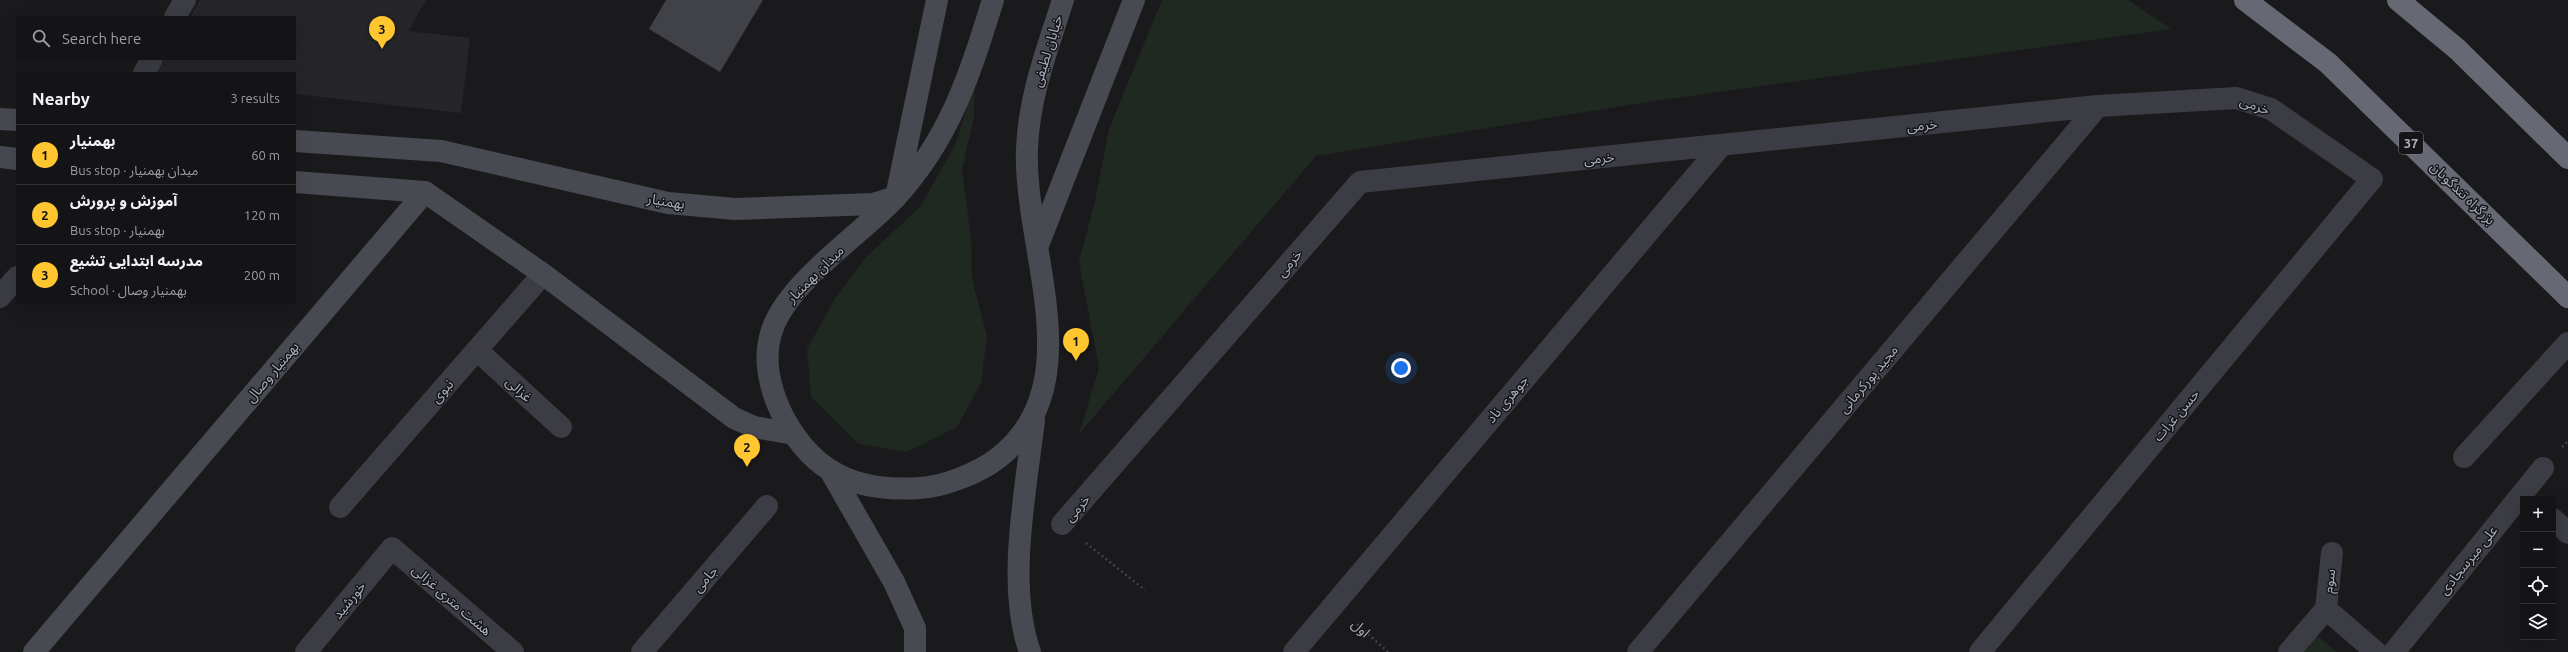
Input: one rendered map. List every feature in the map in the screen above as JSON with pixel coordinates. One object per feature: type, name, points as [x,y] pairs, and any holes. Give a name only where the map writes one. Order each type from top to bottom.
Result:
[{"type":"highway","name":"بزرگراه تندگویان","points":[[2245,0],[2328,63],[2568,297]]},
{"type":"highway","points":[[2398,0],[2456,48],[2568,158]]},
{"type":"main road","points":[[896,197],[937,0]]},
{"type":"main road","name":"میدان بهمنیار","points":[[993,0],[970,74],[949,124],[896,197],[785,303],[770,337],[769,380],[780,410],[794,434],[816,459],[831,472],[879,489],[923,488],[982,471],[1009,450],[1034,420],[1045,386],[1049,345],[1037,246],[1030,203],[1027,152],[1031,103]]},
{"type":"main road","name":"خیابان لطیفی","points":[[1031,103],[1063,0]]},
{"type":"main road","points":[[1037,246],[1134,0]]},
{"type":"main road","points":[[0,119],[16,120]]},
{"type":"main road","name":"بهمنیار","points":[[296,141],[440,152],[668,203],[735,209],[873,204],[896,197]]},
{"type":"main road","points":[[0,157],[16,159]]},
{"type":"main road","points":[[296,182],[425,192],[543,274],[734,418],[754,427],[794,434]]},
{"type":"main road","name":"بهمنیار وصال","points":[[34,652],[425,192]]},
{"type":"main road","points":[[1030,652],[1018,592],[1020,552],[1034,420]]},
{"type":"main road","points":[[831,472],[894,582],[915,628],[915,652]]},
{"type":"street","points":[[176,16],[185,0]]},
{"type":"street","points":[[145,72],[151,60]]},
{"type":"street","name":"خرمی","points":[[1062,524],[1360,182],[2098,106],[2236,98],[2270,109],[2372,179]]},
{"type":"street","name":"مجید پورکرمانی","points":[[1638,652],[2098,106]]},
{"type":"street","name":"جوهری ناد","points":[[1294,652],[1721,146]]},
{"type":"street","name":"حسن غرات","points":[[1980,652],[2372,179]]},
{"type":"street","name":"نبوی","points":[[340,507],[478,351],[543,274]]},
{"type":"street","points":[[0,297],[16,278]]},
{"type":"street","points":[[2464,457],[2568,343]]},
{"type":"street","name":"غزالی","points":[[478,351],[561,427]]},
{"type":"street","name":"علی میرسجادی","points":[[2527,496],[2543,468]]},
{"type":"street","name":"علی میرسجادی","points":[[2394,652],[2520,504]]},
{"type":"street","name":"جامی","points":[[642,652],[767,506]]},
{"type":"street","points":[[2556,522],[2568,533]]},
{"type":"street","name":"خورشید","points":[[306,652],[392,548]]},
{"type":"street","name":"هشت متری غزالی","points":[[392,548],[513,652]]},
{"type":"street","name":"سوم","points":[[2326,609],[2332,553]]},
{"type":"street","points":[[2289,652],[2326,609],[2376,652]]},
{"type":"path","name":"خرمی","points":[[1062,524],[1145,590]]},
{"type":"path","name":"اول","points":[[1334,604],[1388,652]]},
{"type":"shaded area","points":[[200,0],[426,0],[408,31],[470,38],[461,113],[296,94],[296,72],[158,72],[164,60],[296,60],[296,16],[191,16]]},
{"type":"shaded area","points":[[1162,0],[2128,0],[2171,29],[1641,103],[1316,156],[1079,434],[1099,368],[1079,262],[1095,201],[1109,129]]},
{"type":"shaded area","points":[[975,83],[974,117],[962,170],[971,238],[972,279],[987,336],[981,383],[957,427],[907,452],[859,444],[811,397],[807,349],[834,300],[865,258],[920,207],[955,145]]},
{"type":"shaded area","points":[[2313,632],[2337,652],[2297,652]]},
{"type":"building","points":[[666,0],[763,0],[720,72],[649,29]]},
{"type":"place","name":"مدرسه ابتدایی تشیع","points":[[382,49]]},
{"type":"place","name":"بهمنیار","points":[[1076,361]]},
{"type":"place","name":"آموزش و پرورش","points":[[747,467]]}]
